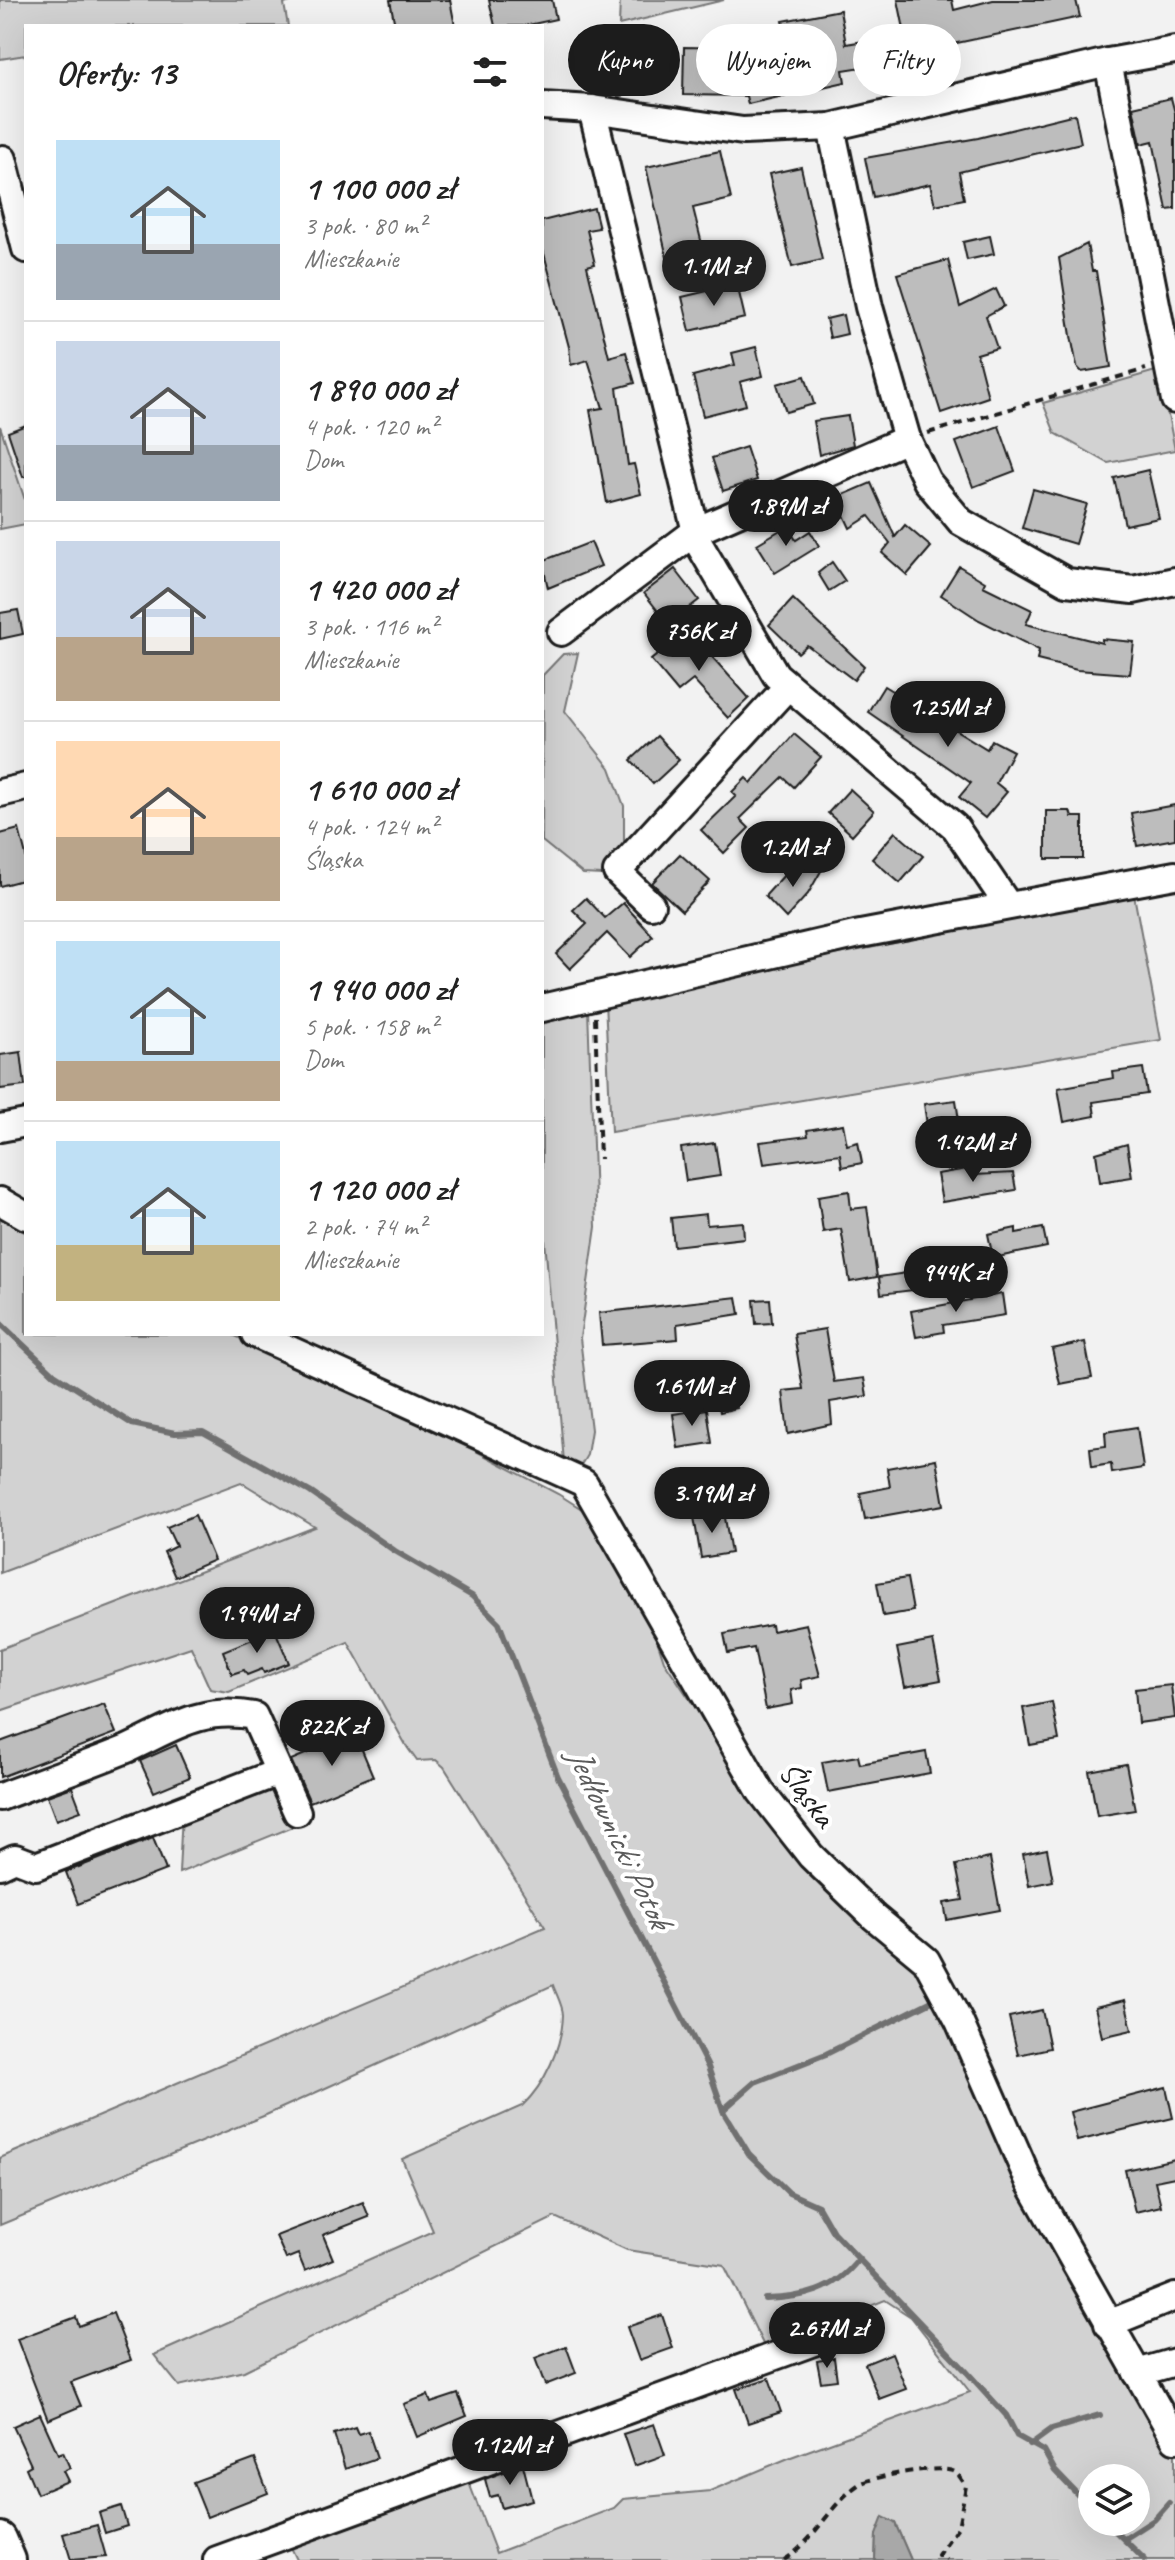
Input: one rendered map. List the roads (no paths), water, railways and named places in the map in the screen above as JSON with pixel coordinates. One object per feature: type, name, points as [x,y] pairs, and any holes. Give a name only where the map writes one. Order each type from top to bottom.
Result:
[{"type":"main road","points":[[0,2539],[9,2560]]},
{"type":"street","points":[[544,106],[592,109],[743,131],[831,127],[1108,62],[1175,50]]},
{"type":"street","points":[[1108,62],[1175,400]]},
{"type":"street","points":[[592,109],[699,544],[776,675],[955,827],[1008,905]]},
{"type":"street","points":[[831,127],[869,307],[907,439],[927,481],[961,522],[1067,582],[1133,590],[1175,581]]},
{"type":"street","points":[[10,158],[24,238]]},
{"type":"street","points":[[561,632],[696,531],[907,439]]},
{"type":"street","points":[[651,905],[617,872],[788,686]]},
{"type":"street","points":[[0,793],[24,787]]},
{"type":"street","points":[[544,1008],[855,935],[1175,875]]},
{"type":"street","points":[[0,1128],[24,1123]]},
{"type":"street","points":[[0,1201],[24,1215]]},
{"type":"street","name":"Śląska","points":[[259,1336],[584,1483],[761,1792],[811,1856],[874,1917],[926,1960],[959,2021],[1030,2183],[1175,2439]]},
{"type":"street","points":[[0,1797],[127,1748],[191,1717],[231,1712],[254,1716],[297,1812]]},
{"type":"street","points":[[0,1865],[15,1858],[36,1866],[279,1772]]},
{"type":"street","points":[[1108,2324],[1175,2297]]},
{"type":"street","points":[[217,2560],[849,2329]]},
{"type":"street","points":[[1137,2373],[1175,2362]]},
{"type":"waterway","name":"Jedłownicki Potok","points":[[0,1323],[54,1374],[132,1424],[175,1433],[203,1432],[310,1492],[395,1551],[472,1596],[499,1623],[558,1777],[708,2067],[724,2113],[749,2154],[789,2193],[818,2206],[833,2232],[1006,2415],[1017,2436],[1044,2451],[1055,2471],[1078,2495]]},
{"type":"waterway","points":[[723,2110],[755,2082],[826,2054],[932,2001]]},
{"type":"waterway","points":[[765,2299],[817,2291],[839,2279],[858,2260]]},
{"type":"waterway","points":[[1030,2445],[1052,2429],[1100,2415]]},
{"type":"waterway","points":[[1126,2538],[1154,2520],[1169,2503]]},
{"type":"waterway","name":"Jedłownicki Potok","points":[[1120,2536],[1145,2560]]}]
